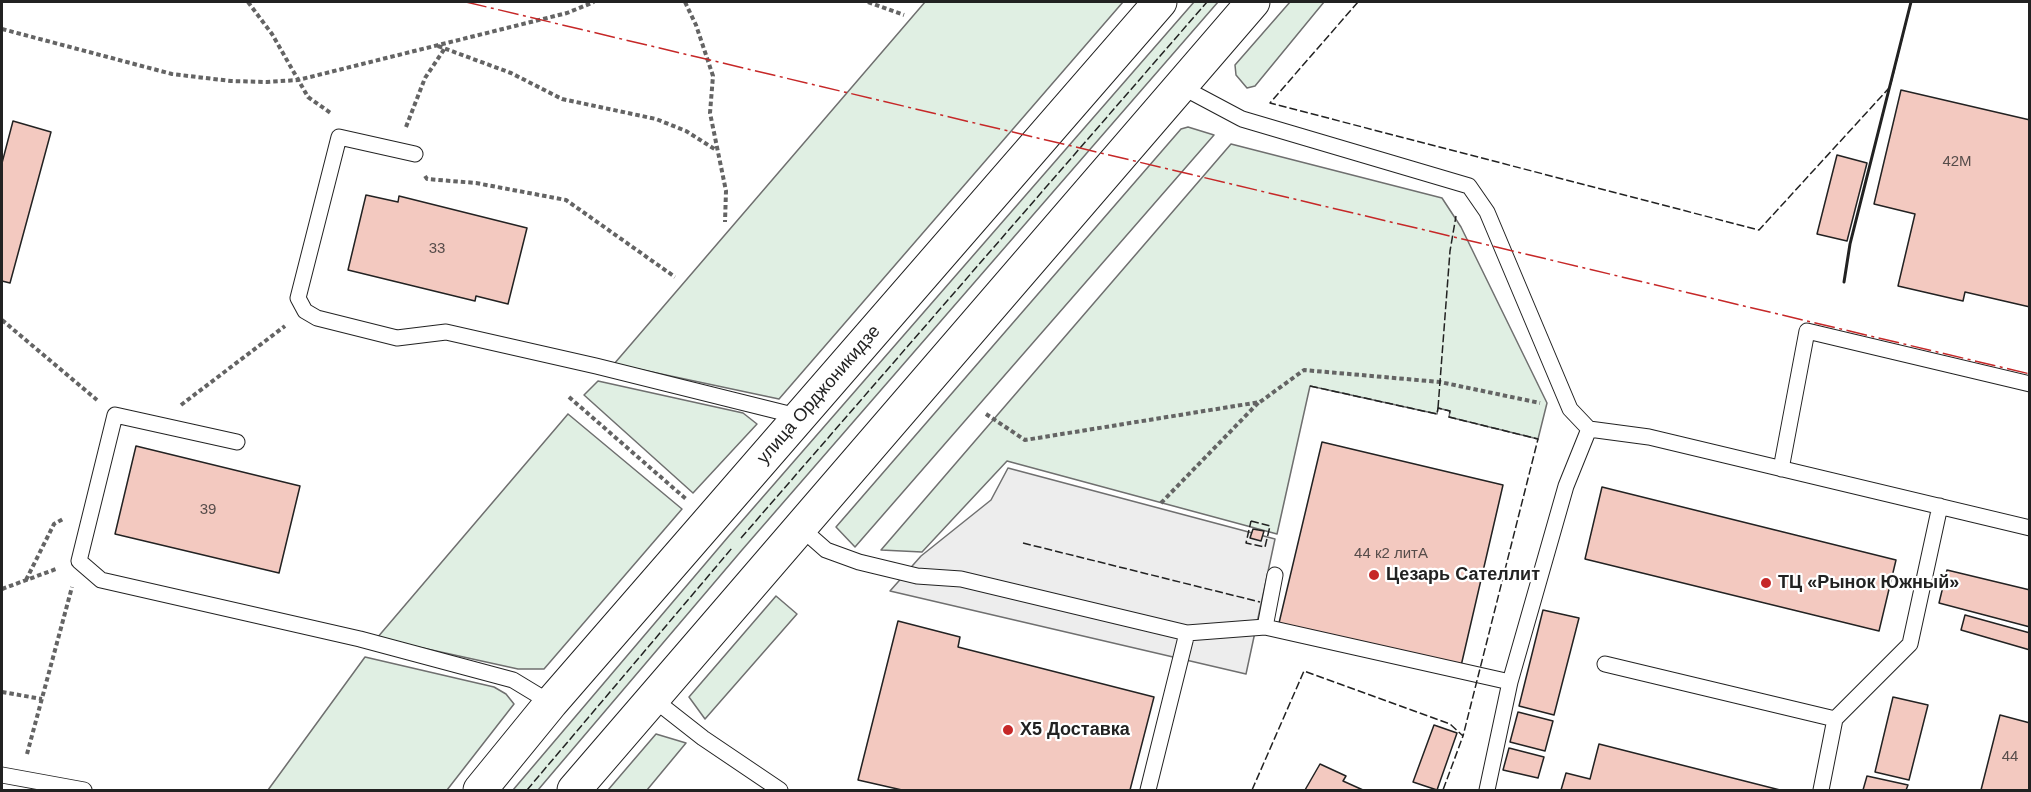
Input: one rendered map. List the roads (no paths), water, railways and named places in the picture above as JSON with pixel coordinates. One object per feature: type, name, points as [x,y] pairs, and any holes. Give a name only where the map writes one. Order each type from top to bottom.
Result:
[{"type":"street","name":"улица Орджоникидзе","points":[[480,790],[550,703],[1160,2]]},
{"type":"street","points":[[574,790],[1253,2]]},
{"type":"lane","points":[[1180,86],[1242,118],[1469,186],[1487,212],[1570,409],[1589,429],[1648,437],[2030,528]]},
{"type":"lane","points":[[415,154],[339,137],[298,298],[305,311],[317,318],[397,338],[446,332],[596,366],[801,417]]},
{"type":"lane","points":[[1781,469],[1807,331],[2030,384]]},
{"type":"lane","points":[[237,442],[115,415],[79,561],[101,580],[360,639],[513,680],[550,703]]},
{"type":"lane","points":[[1487,790],[1510,682],[1566,486],[1589,429]]},
{"type":"lane","points":[[1821,790],[1835,720],[1910,644],[1940,506]]},
{"type":"lane","points":[[801,528],[826,550],[859,562],[917,576],[961,579],[1187,633],[1265,627],[1510,682]]},
{"type":"lane","points":[[1265,627],[1275,575]]},
{"type":"lane","points":[[1148,790],[1187,633]]},
{"type":"lane","points":[[1605,664],[1835,720]]},
{"type":"lane","points":[[652,698],[704,738],[780,790]]},
{"type":"lane","points":[[2,776],[84,790]]},
{"type":"place","name":"Цезарь Сателлит","points":[[1374,575]]},
{"type":"place","name":"ТЦ «Рынок Южный»","points":[[1766,583]]},
{"type":"place","name":"X5 Доставка","points":[[1008,730]]}]
